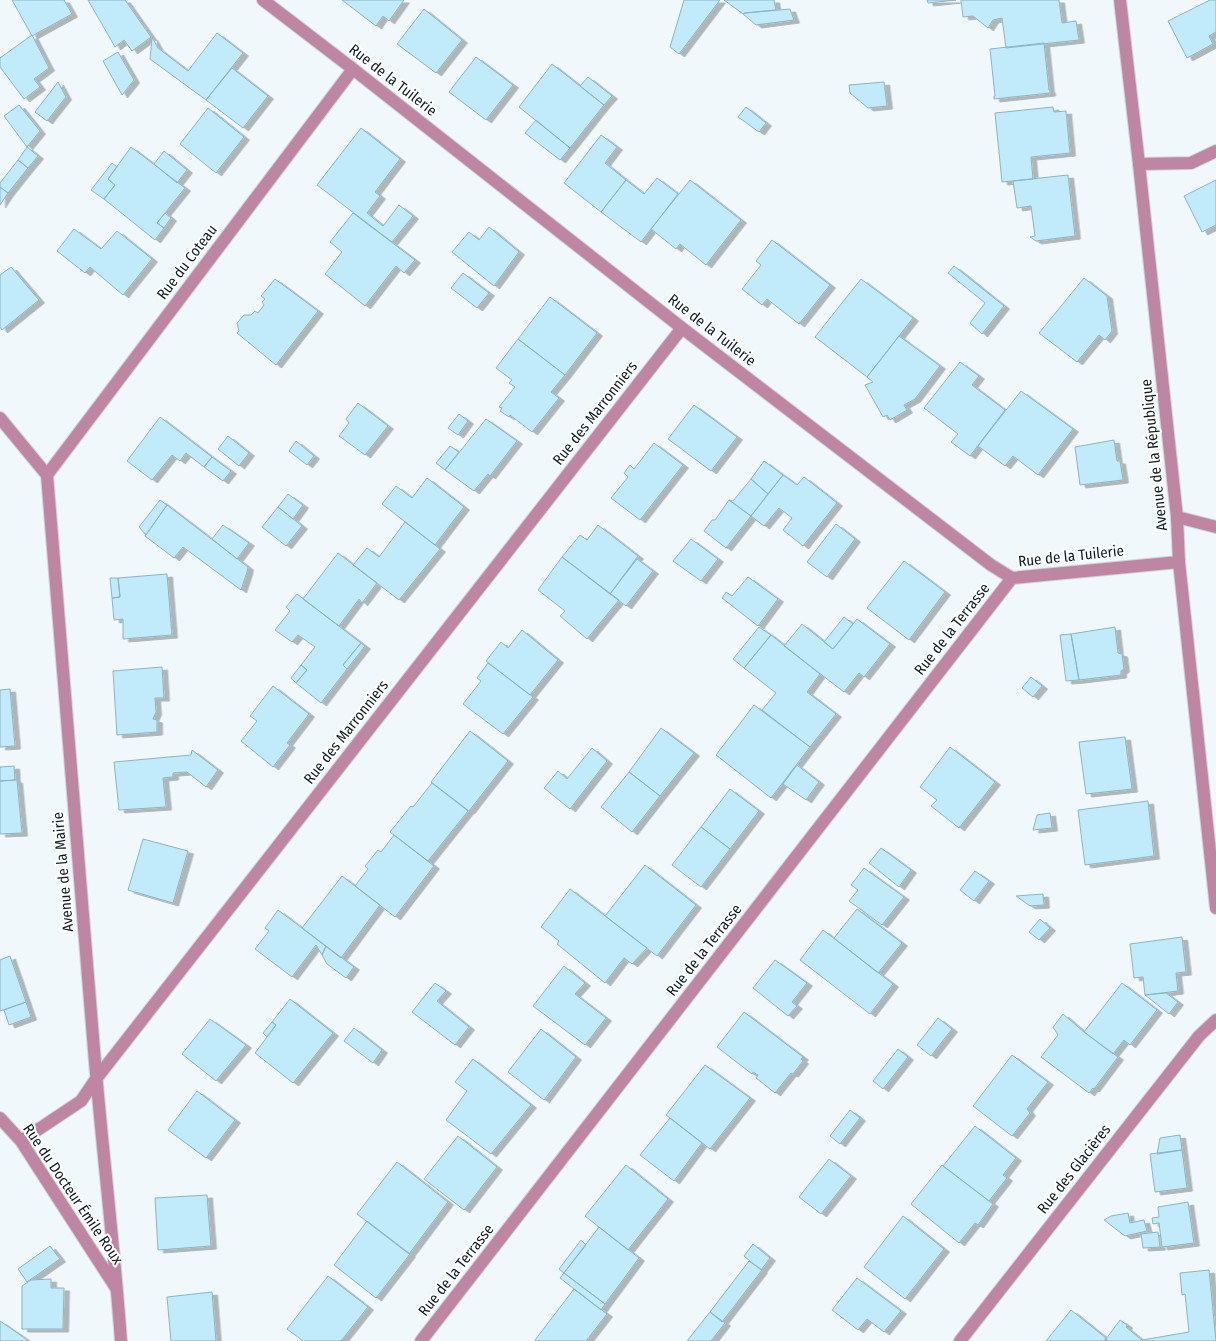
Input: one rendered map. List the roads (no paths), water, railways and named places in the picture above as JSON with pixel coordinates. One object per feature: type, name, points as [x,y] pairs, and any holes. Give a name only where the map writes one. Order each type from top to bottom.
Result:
[{"type":"street","name":"Rue de la Tuilerie","points":[[263,0],[682,328],[991,565],[1012,578],[1179,562]]},
{"type":"street","name":"Avenue de la République","points":[[1120,0],[1177,517],[1179,562],[1216,908]]},
{"type":"street","name":"Rue du Coteau","points":[[47,475],[353,69]]},
{"type":"street","points":[[1139,164],[1191,163],[1216,150]]},
{"type":"street","name":"Rue des Marronniers","points":[[20,1141],[81,1101],[96,1079],[682,328]]},
{"type":"street","points":[[0,418],[47,475]]},
{"type":"street","name":"Avenue de la Mairie","points":[[47,475],[96,1079],[121,1341]]},
{"type":"street","points":[[1177,517],[1216,528]]},
{"type":"street","name":"Rue de la Terrasse","points":[[422,1341],[1012,578]]},
{"type":"street","name":"Rue des Glacières","points":[[960,1341],[1199,1036],[1216,1020]]},
{"type":"street","name":"Rue du Docteur Émile Roux","points":[[0,1118],[20,1141],[117,1290]]}]
